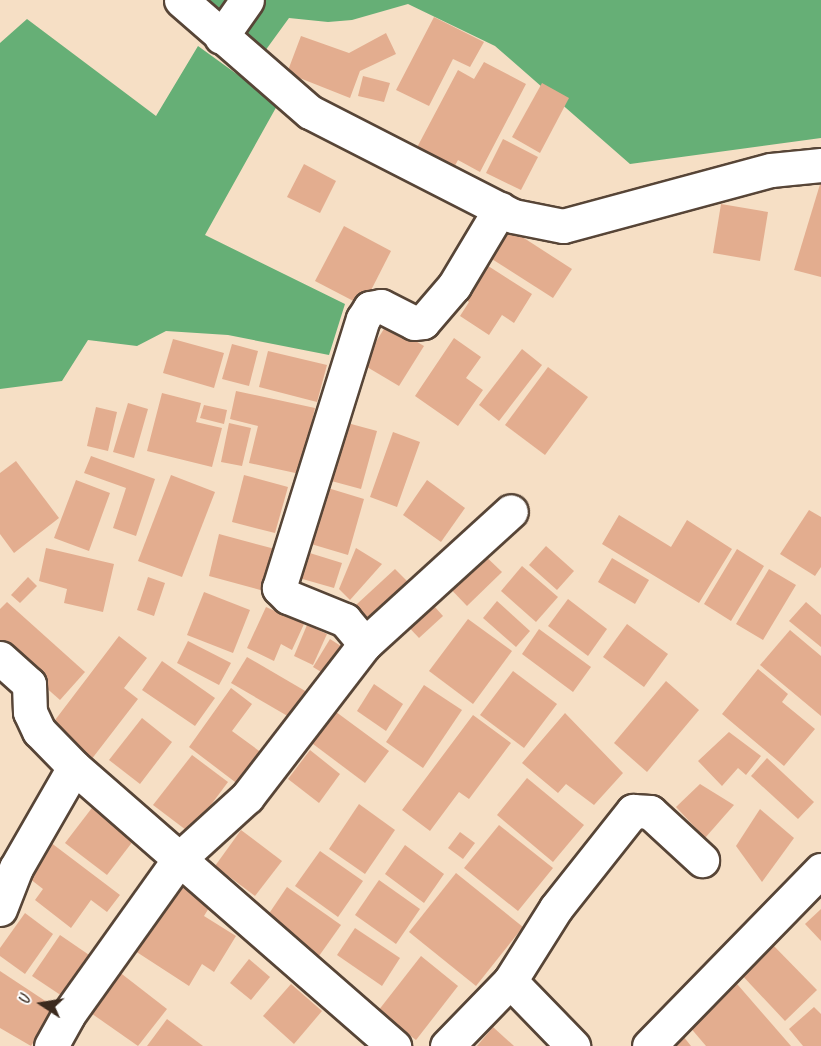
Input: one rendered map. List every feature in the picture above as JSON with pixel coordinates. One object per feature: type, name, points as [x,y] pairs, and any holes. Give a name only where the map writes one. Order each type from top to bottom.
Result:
[{"type":"street","points":[[181,0],[310,112],[513,216],[563,226],[771,170],[821,165]]},
{"type":"street","points":[[221,37],[247,0]]},
{"type":"street","points":[[365,644],[345,620],[288,597],[279,588],[356,342],[370,308],[381,306],[414,323],[423,322],[454,286],[500,209]]},
{"type":"street","points":[[51,1046],[68,1015],[180,858],[247,797],[365,644],[448,572],[511,511]]},
{"type":"street","points":[[0,658],[29,684],[30,712],[39,731],[74,766],[394,1046]]},
{"type":"street","points":[[0,909],[16,868],[74,766]]},
{"type":"street","points":[[447,1046],[510,981],[556,908],[633,810],[650,812],[702,860]]},
{"type":"street","points":[[649,1046],[821,870]]},
{"type":"street","points":[[510,981],[573,1046]]},
{"type":"green space","points":[[210,0],[821,0],[821,138],[630,164],[495,46],[408,4],[352,20],[328,22],[289,18],[265,51]]},
{"type":"green space","points":[[27,19],[156,116],[198,46],[278,104],[205,235],[345,304],[329,355],[228,335],[166,331],[137,346],[88,340],[62,381],[0,389],[0,43]]},
{"type":"building","points":[[434,17],[484,42],[470,67],[453,59],[429,106],[396,90]]},
{"type":"building","points":[[386,33],[396,54],[360,71],[350,98],[287,73],[301,36],[349,53]]},
{"type":"building","points":[[484,62],[526,84],[480,172],[458,160],[450,175],[413,155],[458,70],[474,79]]},
{"type":"building","points":[[363,76],[390,83],[384,102],[358,96]]},
{"type":"building","points":[[542,83],[569,98],[540,153],[512,137]]},
{"type":"building","points":[[503,139],[538,157],[521,190],[486,173]]},
{"type":"building","points":[[304,164],[336,181],[320,213],[287,197]]},
{"type":"building","points":[[821,181],[821,277],[794,270]]},
{"type":"building","points":[[721,204],[768,212],[760,261],[713,253]]},
{"type":"building","points":[[502,224],[572,269],[553,298],[484,254]]},
{"type":"building","points":[[344,226],[391,251],[363,306],[315,281]]},
{"type":"building","points":[[482,262],[532,294],[514,323],[502,315],[489,335],[460,316],[469,302],[461,296]]},
{"type":"building","points":[[387,324],[424,346],[399,386],[362,364]]},
{"type":"building","points":[[454,338],[481,357],[466,378],[483,390],[458,426],[415,396]]},
{"type":"building","points":[[173,339],[224,353],[214,388],[163,373]]},
{"type":"building","points":[[232,344],[258,351],[249,386],[222,379]]},
{"type":"building","points":[[522,349],[542,365],[499,421],[479,405]]},
{"type":"building","points":[[268,351],[327,365],[317,402],[259,387]]},
{"type":"building","points":[[548,367],[588,397],[545,455],[505,425]]},
{"type":"building","points":[[236,391],[315,408],[300,474],[249,463],[258,426],[230,419]]},
{"type":"building","points":[[162,393],[201,403],[196,422],[222,428],[212,467],[147,451]]},
{"type":"building","points":[[128,403],[148,409],[134,458],[113,452]]},
{"type":"building","points":[[204,405],[227,410],[224,424],[200,418]]},
{"type":"building","points":[[96,407],[117,412],[108,451],[87,446]]},
{"type":"building","points":[[340,421],[377,431],[361,489],[324,479]]},
{"type":"building","points":[[229,423],[251,428],[242,466],[221,462]]},
{"type":"building","points":[[393,432],[420,442],[397,507],[370,497]]},
{"type":"building","points":[[91,456],[155,479],[136,536],[113,528],[126,488],[84,473]]},
{"type":"building","points":[[16,461],[59,518],[14,553],[0,534],[0,473]]},
{"type":"building","points":[[171,475],[215,492],[182,577],[138,561]]},
{"type":"building","points":[[244,475],[288,487],[275,533],[232,522]]},
{"type":"building","points":[[76,480],[110,493],[89,551],[54,538]]},
{"type":"building","points":[[427,480],[465,508],[441,542],[403,515]]},
{"type":"building","points":[[318,485],[364,499],[348,555],[301,541]]},
{"type":"building","points":[[809,510],[821,517],[821,567],[815,576],[780,554]]},
{"type":"building","points":[[619,515],[671,547],[687,520],[732,549],[699,603],[602,544]]},
{"type":"building","points":[[219,534],[275,549],[264,591],[209,576]]},
{"type":"building","points":[[546,546],[574,571],[557,590],[529,565]]},
{"type":"building","points":[[46,548],[114,564],[103,612],[64,603],[67,589],[39,581]]},
{"type":"building","points":[[356,548],[382,564],[350,600],[339,589]]},
{"type":"building","points":[[477,548],[502,572],[467,606],[443,581]]},
{"type":"building","points":[[737,549],[764,566],[731,621],[704,604]]},
{"type":"building","points":[[300,550],[342,563],[334,588],[292,576]]},
{"type":"building","points":[[612,558],[649,580],[635,604],[598,582]]},
{"type":"building","points":[[522,566],[558,597],[536,622],[501,591]]},
{"type":"building","points":[[395,569],[412,586],[361,634],[344,616]]},
{"type":"building","points":[[769,569],[796,585],[763,640],[736,624]]},
{"type":"building","points":[[28,577],[37,586],[20,603],[11,595]]},
{"type":"building","points":[[148,577],[165,583],[154,616],[137,610]]},
{"type":"building","points":[[204,592],[250,610],[233,653],[187,635]]},
{"type":"building","points":[[426,597],[443,616],[419,638],[402,620]]},
{"type":"building","points":[[568,599],[607,629],[588,656],[548,626]]},
{"type":"building","points":[[497,601],[530,631],[516,647],[483,618]]},
{"type":"building","points":[[7,602],[85,672],[60,700],[0,647],[0,609]]},
{"type":"building","points":[[806,602],[821,615],[821,647],[789,621]]},
{"type":"building","points":[[266,607],[304,624],[292,650],[281,644],[274,661],[247,648]]},
{"type":"building","points":[[468,619],[512,651],[473,704],[429,671]]},
{"type":"building","points":[[627,624],[668,654],[644,687],[603,657]]},
{"type":"building","points":[[307,625],[327,634],[313,665],[294,656]]},
{"type":"building","points":[[539,629],[591,667],[573,692],[522,654]]},
{"type":"building","points":[[790,630],[821,656],[821,716],[760,665]]},
{"type":"building","points":[[119,636],[147,658],[124,688],[138,699],[91,760],[49,728]]},
{"type":"building","points":[[330,639],[347,650],[331,678],[313,667]]},
{"type":"building","points":[[188,641],[231,663],[219,685],[177,663]]},
{"type":"building","points":[[247,657],[307,692],[291,718],[231,683]]},
{"type":"building","points":[[162,661],[215,698],[195,726],[142,690]]},
{"type":"building","points":[[758,669],[788,694],[782,702],[815,729],[784,766],[722,714]]},
{"type":"building","points":[[513,671],[557,704],[524,748],[480,715]]},
{"type":"building","points":[[666,681],[699,710],[647,772],[614,743]]},
{"type":"building","points":[[374,684],[403,704],[386,731],[357,711]]},
{"type":"building","points":[[424,685],[462,710],[423,768],[386,742]]},
{"type":"building","points":[[231,688],[252,704],[232,731],[262,753],[239,785],[189,747]]},
{"type":"building","points":[[332,709],[389,751],[365,783],[309,741]]},
{"type":"building","points":[[565,713],[623,773],[594,805],[566,784],[558,793],[522,763]]},
{"type":"building","points":[[473,715],[511,743],[469,799],[459,792],[430,831],[402,810]]},
{"type":"building","points":[[142,718],[172,742],[140,784],[109,760]]},
{"type":"building","points":[[729,732],[761,756],[746,775],[738,768],[722,786],[698,761]]},
{"type":"building","points":[[310,750],[340,774],[319,803],[288,779]]},
{"type":"building","points":[[192,755],[228,782],[190,833],[153,805]]},
{"type":"building","points":[[767,758],[814,802],[798,819],[751,776]]},
{"type":"building","points":[[527,778],[584,825],[553,862],[497,815]]},
{"type":"building","points":[[700,784],[734,805],[705,838],[676,807]]},
{"type":"building","points":[[98,800],[140,832],[107,875],[65,843]]},
{"type":"building","points":[[359,804],[395,830],[365,874],[329,849]]},
{"type":"building","points":[[760,809],[794,838],[762,882],[736,846]]},
{"type":"building","points":[[499,825],[553,868],[518,911],[464,868]]},
{"type":"building","points":[[241,830],[282,861],[255,896],[215,866]]},
{"type":"building","points":[[460,832],[475,843],[463,859],[448,848]]},
{"type":"building","points":[[50,842],[120,895],[107,912],[91,900],[71,928],[35,900],[43,889],[25,875]]},
{"type":"building","points":[[405,845],[444,874],[424,903],[385,874]]},
{"type":"building","points":[[320,851],[363,881],[338,917],[295,886]]},
{"type":"building","points":[[456,873],[523,927],[476,986],[409,932]]},
{"type":"building","points":[[179,875],[215,898],[204,916],[236,936],[214,972],[202,964],[189,986],[132,949]]},
{"type":"building","points":[[379,880],[420,909],[396,944],[355,915]]},
{"type":"building","points":[[287,887],[341,925],[319,956],[266,918]]},
{"type":"building","points":[[821,909],[821,941],[805,924]]},
{"type":"building","points":[[25,913],[53,934],[25,974],[0,956],[0,948]]},
{"type":"building","points":[[355,928],[400,958],[382,986],[337,955]]},
{"type":"building","points":[[60,935],[95,959],[68,1000],[32,976]]},
{"type":"building","points":[[770,942],[817,990],[785,1021],[739,972]]},
{"type":"building","points":[[421,956],[458,986],[416,1040],[378,1011]]},
{"type":"building","points":[[249,959],[270,977],[251,1000],[230,983]]},
{"type":"building","points":[[0,971],[56,1008],[31,1046],[0,1028]]},
{"type":"building","points":[[118,971],[167,1009],[138,1046],[88,1011]]},
{"type":"building","points":[[731,977],[791,1046],[706,1046],[683,1019]]},
{"type":"building","points":[[291,984],[322,1011],[294,1044],[263,1016]]},
{"type":"building","points":[[814,1007],[821,1014],[821,1046],[803,1046],[789,1029]]},
{"type":"building","points":[[167,1019],[203,1046],[147,1046]]},
{"type":"building","points":[[493,1027],[514,1046],[477,1046]]},
{"type":"building","points":[[679,1031],[691,1046],[660,1046]]}]
